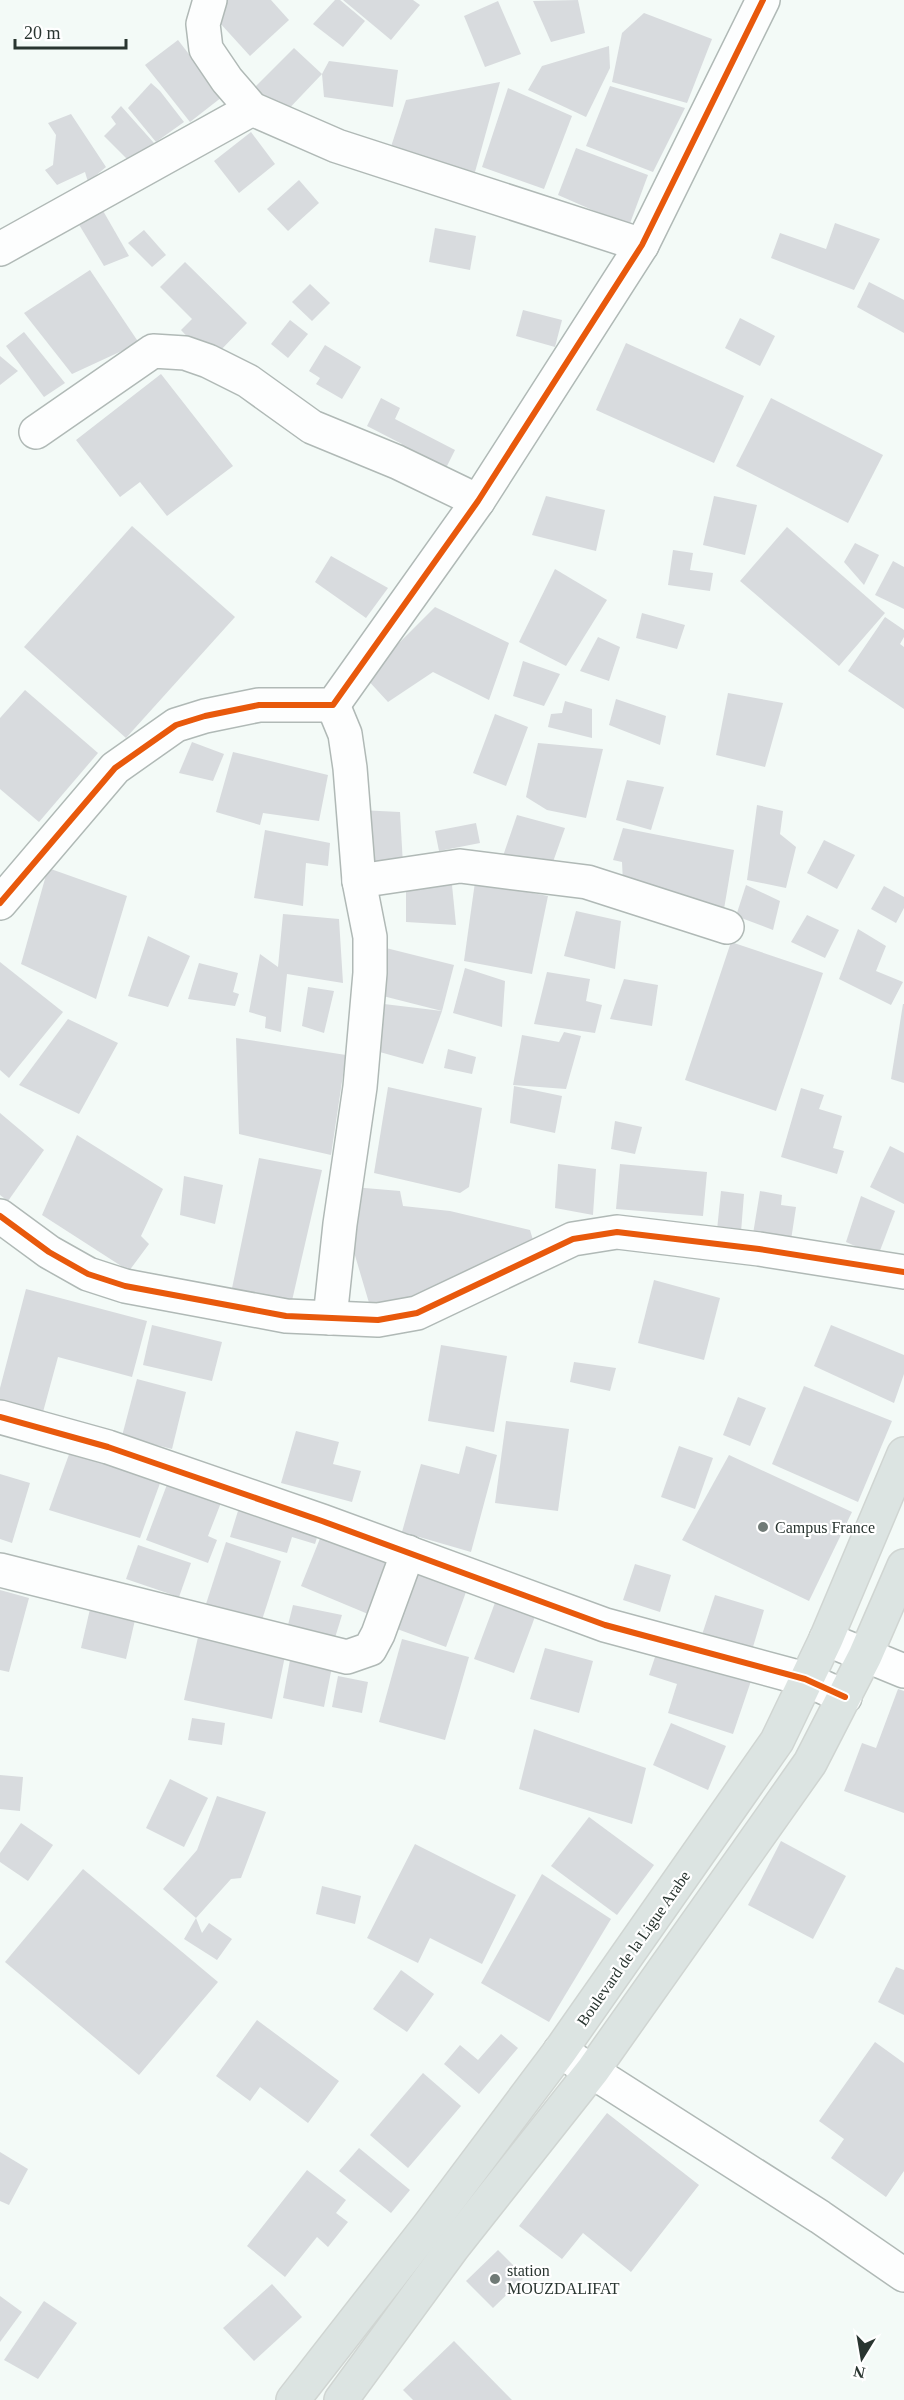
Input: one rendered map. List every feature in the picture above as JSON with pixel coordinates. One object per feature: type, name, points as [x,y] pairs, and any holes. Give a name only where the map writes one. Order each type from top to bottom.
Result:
[{"type":"main road","name":"Boulevard de la Ligue Arabe","points":[[293,2400],[428,2227],[560,2051],[777,1741],[826,1639],[904,1454]]},
{"type":"main road","points":[[341,2400],[453,2247],[592,2070],[810,1763],[865,1656],[904,1566]]},
{"type":"main road","points":[[428,2227],[453,2247]]},
{"type":"street","points":[[210,0],[203,24],[206,49],[227,80],[252,109],[337,146],[642,245]]},
{"type":"street","points":[[333,705],[478,501],[642,245],[763,0]]},
{"type":"street","points":[[0,249],[252,109]]},
{"type":"street","points":[[36,432],[153,351],[185,353],[208,361],[248,381],[312,427],[397,462],[478,501]]},
{"type":"street","points":[[0,903],[115,768],[176,725],[205,716],[259,705],[333,705]]},
{"type":"street","points":[[330,1318],[340,1224],[360,1088],[370,973],[370,937],[359,881],[350,768],[345,734],[333,705]]},
{"type":"street","points":[[359,881],[460,866],[587,882],[727,927]]},
{"type":"street","points":[[0,1216],[49,1252],[88,1274],[125,1286],[286,1316],[378,1320],[417,1313],[573,1239],[617,1232],[759,1249],[904,1272]]},
{"type":"street","points":[[0,1417],[108,1447],[408,1552],[605,1625],[805,1679],[845,1696]]},
{"type":"street","points":[[0,1570],[347,1658],[370,1649],[378,1634],[408,1552]]},
{"type":"street","points":[[826,1639],[904,1671]]},
{"type":"street","points":[[560,2051],[820,2217],[904,2275]]},
{"type":"building","points":[[221,0],[271,0],[289,20],[250,56],[209,11]]},
{"type":"building","points":[[335,0],[340,0],[365,21],[343,47],[313,24]]},
{"type":"building","points":[[343,0],[413,0],[420,5],[391,40]]},
{"type":"building","points":[[578,0],[585,33],[551,42],[533,1]]},
{"type":"building","points":[[498,1],[521,54],[485,67],[464,16]]},
{"type":"building","points":[[644,13],[712,39],[687,103],[612,82],[622,33]]},
{"type":"building","points":[[178,40],[222,97],[190,122],[145,65]]},
{"type":"building","points":[[609,46],[610,68],[586,117],[528,90],[542,66]]},
{"type":"building","points":[[294,48],[322,74],[282,116],[253,89]]},
{"type":"building","points":[[329,61],[398,70],[393,107],[324,97],[322,74]]},
{"type":"building","points":[[500,82],[475,172],[389,153],[406,100]]},
{"type":"building","points":[[151,83],[184,122],[156,142],[128,108]]},
{"type":"building","points":[[610,86],[685,108],[653,172],[586,146]]},
{"type":"building","points":[[508,88],[572,116],[544,189],[482,167]]},
{"type":"building","points":[[121,106],[154,143],[129,161],[104,136],[116,124],[111,117]]},
{"type":"building","points":[[71,114],[106,167],[88,182],[85,172],[57,185],[45,170],[53,165],[56,135],[48,123]]},
{"type":"building","points":[[251,132],[275,164],[239,193],[214,161]]},
{"type":"building","points":[[576,148],[648,175],[629,226],[558,195]]},
{"type":"building","points":[[299,180],[319,203],[288,231],[267,209]]},
{"type":"building","points":[[98,202],[129,256],[104,266],[75,218]]},
{"type":"building","points":[[835,223],[880,239],[854,290],[771,258],[780,233],[826,249]]},
{"type":"building","points":[[435,228],[476,236],[470,270],[429,262]]},
{"type":"building","points":[[144,230],[166,255],[152,267],[128,243]]},
{"type":"building","points":[[185,262],[247,323],[217,354],[204,342],[198,348],[181,330],[192,319],[160,287]]},
{"type":"building","points":[[90,270],[139,343],[72,374],[24,313]]},
{"type":"building","points":[[869,282],[904,300],[904,333],[857,307]]},
{"type":"building","points":[[310,284],[330,303],[312,321],[292,302]]},
{"type":"building","points":[[523,310],[562,320],[555,347],[516,336]]},
{"type":"building","points":[[740,318],[775,336],[760,366],[725,348]]},
{"type":"building","points":[[290,320],[308,334],[288,358],[271,344]]},
{"type":"building","points":[[24,332],[65,383],[44,397],[6,346]]},
{"type":"building","points":[[626,343],[744,396],[714,463],[596,410]]},
{"type":"building","points":[[325,345],[361,367],[342,399],[316,384],[320,378],[309,371]]},
{"type":"building","points":[[0,356],[18,371],[0,385]]},
{"type":"building","points":[[161,374],[233,466],[167,516],[140,482],[120,497],[76,440]]},
{"type":"building","points":[[381,398],[400,408],[395,419],[455,450],[441,478],[396,455],[402,444],[367,426]]},
{"type":"building","points":[[771,398],[883,455],[848,523],[736,466]]},
{"type":"building","points":[[546,496],[605,510],[596,551],[532,535]]},
{"type":"building","points":[[714,496],[757,505],[745,555],[703,545]]},
{"type":"building","points":[[132,526],[235,617],[126,738],[24,647]]},
{"type":"building","points":[[787,527],[885,613],[839,666],[740,581]]},
{"type":"building","points":[[855,543],[879,555],[864,585],[844,562]]},
{"type":"building","points":[[673,550],[693,553],[690,570],[713,573],[710,591],[668,585]]},
{"type":"building","points":[[331,556],[388,588],[366,618],[315,582]]},
{"type":"building","points":[[893,561],[904,567],[904,609],[875,595]]},
{"type":"building","points":[[555,569],[607,600],[566,666],[519,642]]},
{"type":"building","points":[[435,607],[509,643],[489,700],[433,672],[388,702],[365,677]]},
{"type":"building","points":[[642,613],[685,625],[677,649],[636,638]]},
{"type":"building","points":[[885,617],[904,630],[904,637],[900,644],[904,647],[904,709],[848,671]]},
{"type":"building","points":[[598,637],[620,647],[609,681],[580,671]]},
{"type":"building","points":[[523,661],[560,674],[544,706],[513,696]]},
{"type":"building","points":[[25,690],[98,753],[39,822],[0,789],[0,718]]},
{"type":"building","points":[[728,693],[783,703],[765,767],[716,755]]},
{"type":"building","points":[[616,699],[666,716],[660,745],[609,725]]},
{"type":"building","points":[[565,701],[592,709],[592,738],[548,727],[551,714],[562,713]]},
{"type":"building","points":[[495,714],[528,727],[506,786],[473,773]]},
{"type":"building","points":[[192,742],[224,754],[213,781],[179,773]]},
{"type":"building","points":[[538,743],[603,749],[586,818],[547,810],[526,797]]},
{"type":"building","points":[[233,752],[328,775],[319,821],[263,813],[260,825],[216,812]]},
{"type":"building","points":[[627,780],[664,787],[651,830],[616,820]]},
{"type":"building","points":[[757,805],[783,811],[780,834],[796,847],[786,888],[747,880]]},
{"type":"building","points":[[359,810],[400,812],[403,865],[362,861]]},
{"type":"building","points":[[517,815],[565,828],[548,876],[502,859]]},
{"type":"building","points":[[476,823],[480,843],[439,851],[435,831]]},
{"type":"building","points":[[623,828],[734,850],[724,909],[623,883],[622,862],[613,860]]},
{"type":"building","points":[[265,830],[330,843],[328,866],[306,863],[303,906],[254,898]]},
{"type":"building","points":[[824,840],[855,855],[837,889],[807,873]]},
{"type":"building","points":[[48,868],[127,896],[96,999],[21,964]]},
{"type":"building","points":[[475,882],[548,896],[532,974],[464,961]]},
{"type":"building","points":[[406,883],[452,885],[456,925],[406,922]]},
{"type":"building","points":[[746,885],[780,901],[773,930],[736,916]]},
{"type":"building","points":[[884,886],[904,897],[904,908],[896,923],[871,909]]},
{"type":"building","points":[[576,911],[621,921],[615,969],[564,956]]},
{"type":"building","points":[[283,914],[339,919],[343,983],[287,974],[281,1032],[265,1028],[266,1017],[249,1012],[260,954],[278,967]]},
{"type":"building","points":[[807,915],[839,930],[825,958],[791,942]]},
{"type":"building","points":[[858,929],[886,946],[876,971],[903,982],[891,1005],[839,979]]},
{"type":"building","points":[[148,936],[190,956],[168,1007],[128,996]]},
{"type":"building","points":[[731,942],[823,973],[776,1111],[685,1080]]},
{"type":"building","points":[[382,947],[454,965],[442,1011],[371,993]]},
{"type":"building","points":[[0,962],[63,1012],[9,1078],[0,1070]]},
{"type":"building","points":[[199,963],[238,973],[233,992],[239,994],[235,1006],[188,999]]},
{"type":"building","points":[[465,968],[505,981],[502,1027],[453,1013]]},
{"type":"building","points":[[547,972],[590,979],[586,1001],[602,1005],[595,1033],[534,1024]]},
{"type":"building","points":[[624,979],[658,985],[652,1026],[610,1019]]},
{"type":"building","points":[[308,987],[334,991],[324,1033],[302,1026]]},
{"type":"building","points":[[384,1004],[442,1011],[423,1064],[376,1051]]},
{"type":"building","points":[[904,1004],[904,1083],[891,1079]]},
{"type":"building","points":[[68,1019],[118,1043],[79,1114],[19,1085]]},
{"type":"building","points":[[564,1032],[581,1036],[566,1089],[513,1085],[522,1035],[559,1042]]},
{"type":"building","points":[[236,1038],[346,1055],[331,1155],[239,1134]]},
{"type":"building","points":[[448,1049],[476,1057],[472,1074],[444,1068]]},
{"type":"building","points":[[514,1086],[562,1096],[555,1133],[510,1123]]},
{"type":"building","points":[[388,1087],[482,1108],[469,1187],[460,1193],[374,1173]]},
{"type":"building","points":[[801,1088],[824,1095],[819,1109],[842,1116],[833,1148],[844,1151],[837,1174],[781,1157]]},
{"type":"building","points":[[0,1113],[44,1150],[8,1201],[0,1195]]},
{"type":"building","points":[[615,1121],[642,1127],[635,1154],[611,1149]]},
{"type":"building","points":[[77,1135],[163,1189],[141,1236],[149,1244],[129,1271],[42,1215]]},
{"type":"building","points":[[890,1146],[904,1153],[904,1204],[870,1187]]},
{"type":"building","points":[[259,1158],[322,1170],[291,1305],[230,1298]]},
{"type":"building","points":[[558,1164],[596,1169],[593,1215],[555,1208]]},
{"type":"building","points":[[620,1164],[707,1172],[703,1216],[616,1209]]},
{"type":"building","points":[[184,1176],[223,1185],[215,1224],[180,1215]]},
{"type":"building","points":[[353,1187],[400,1191],[403,1206],[450,1211],[530,1230],[536,1250],[372,1313],[346,1225]]},
{"type":"building","points":[[721,1191],[744,1194],[741,1232],[717,1230]]},
{"type":"building","points":[[760,1191],[782,1195],[781,1205],[796,1207],[791,1240],[753,1234]]},
{"type":"building","points":[[861,1196],[895,1211],[878,1256],[846,1242]]},
{"type":"building","points":[[654,1280],[720,1298],[704,1360],[638,1343]]},
{"type":"building","points":[[26,1289],[147,1321],[132,1377],[58,1357],[43,1412],[0,1400],[0,1388]]},
{"type":"building","points":[[152,1325],[222,1342],[212,1381],[143,1365]]},
{"type":"building","points":[[831,1325],[904,1355],[904,1374],[894,1403],[814,1366]]},
{"type":"building","points":[[441,1345],[507,1356],[494,1432],[428,1421]]},
{"type":"building","points":[[574,1362],[616,1368],[610,1391],[570,1382]]},
{"type":"building","points":[[137,1379],[186,1392],[172,1449],[122,1436]]},
{"type":"building","points":[[804,1386],[892,1421],[858,1502],[772,1464]]},
{"type":"building","points":[[738,1397],[766,1408],[750,1446],[723,1435]]},
{"type":"building","points":[[506,1421],[569,1429],[558,1511],[495,1503]]},
{"type":"building","points":[[296,1431],[339,1442],[333,1464],[361,1471],[352,1502],[281,1483]]},
{"type":"building","points":[[72,1446],[163,1475],[140,1538],[49,1510]]},
{"type":"building","points":[[466,1446],[497,1455],[471,1552],[402,1532],[421,1464],[459,1474]]},
{"type":"building","points":[[679,1446],[713,1458],[695,1509],[661,1497]]},
{"type":"building","points":[[729,1455],[852,1512],[809,1601],[682,1540]]},
{"type":"building","points":[[0,1474],[30,1483],[12,1543],[0,1539]]},
{"type":"building","points":[[171,1474],[224,1495],[208,1536],[217,1540],[208,1563],[146,1540]]},
{"type":"building","points":[[241,1501],[321,1525],[315,1544],[292,1537],[287,1553],[230,1537]]},
{"type":"building","points":[[325,1526],[393,1553],[368,1614],[301,1586]]},
{"type":"building","points":[[226,1542],[281,1561],[261,1623],[206,1604]]},
{"type":"building","points":[[138,1545],[191,1563],[179,1597],[126,1579]]},
{"type":"building","points":[[414,1560],[470,1581],[446,1647],[389,1626]]},
{"type":"building","points":[[635,1564],[671,1575],[660,1612],[623,1600]]},
{"type":"building","points":[[0,1590],[29,1598],[9,1672],[0,1670]]},
{"type":"building","points":[[499,1592],[539,1606],[514,1673],[474,1659]]},
{"type":"building","points":[[715,1595],[764,1610],[750,1657],[700,1641]]},
{"type":"building","points":[[293,1605],[342,1615],[334,1641],[287,1629]]},
{"type":"building","points":[[90,1609],[135,1620],[126,1659],[81,1648]]},
{"type":"building","points":[[198,1637],[285,1656],[272,1719],[184,1700]]},
{"type":"building","points":[[402,1639],[469,1657],[445,1740],[379,1722]]},
{"type":"building","points":[[545,1648],[593,1661],[579,1713],[530,1699]]},
{"type":"building","points":[[658,1648],[752,1678],[733,1734],[668,1713],[677,1684],[649,1675]]},
{"type":"building","points":[[290,1660],[332,1667],[324,1707],[283,1698]]},
{"type":"building","points":[[338,1676],[368,1682],[362,1713],[332,1707]]},
{"type":"building","points":[[898,1689],[904,1691],[904,1813],[844,1791],[862,1743],[876,1748]]},
{"type":"building","points":[[192,1718],[225,1723],[222,1745],[188,1740]]},
{"type":"building","points":[[671,1723],[726,1746],[708,1790],[653,1765]]},
{"type":"building","points":[[534,1729],[646,1768],[632,1824],[519,1789]]},
{"type":"building","points":[[0,1775],[23,1777],[20,1811],[0,1809]]},
{"type":"building","points":[[170,1779],[208,1798],[184,1847],[146,1828]]},
{"type":"building","points":[[217,1796],[266,1812],[241,1878],[231,1879],[196,1918],[163,1889],[197,1850]]},
{"type":"building","points":[[589,1817],[654,1865],[617,1915],[551,1866]]},
{"type":"building","points":[[21,1823],[53,1845],[28,1881],[0,1862],[0,1853]]},
{"type":"building","points":[[781,1841],[846,1876],[813,1939],[748,1905]]},
{"type":"building","points":[[415,1844],[516,1895],[482,1964],[430,1938],[418,1963],[367,1938]]},
{"type":"building","points":[[83,1869],[218,1982],[139,2075],[5,1962]]},
{"type":"building","points":[[542,1874],[611,1919],[549,2022],[481,1983]]},
{"type":"building","points":[[322,1886],[361,1896],[355,1924],[316,1914]]},
{"type":"building","points":[[196,1918],[202,1933],[209,1923],[232,1939],[217,1960],[184,1939]]},
{"type":"building","points":[[896,1967],[904,1970],[904,2015],[878,2002]]},
{"type":"building","points":[[401,1970],[434,1994],[407,2032],[373,2009]]},
{"type":"building","points":[[257,2020],[339,2081],[308,2123],[260,2087],[250,2101],[216,2076]]},
{"type":"building","points":[[501,2034],[518,2048],[479,2094],[444,2064],[460,2045],[478,2060]]},
{"type":"building","points":[[875,2042],[904,2063],[904,2171],[886,2197],[831,2158],[844,2139],[819,2121]]},
{"type":"building","points":[[423,2073],[461,2106],[408,2168],[370,2135]]},
{"type":"building","points":[[607,2113],[699,2185],[631,2272],[583,2233],[562,2259],[519,2226]]},
{"type":"building","points":[[359,2148],[410,2190],[391,2213],[339,2171]]},
{"type":"building","points":[[0,2152],[28,2169],[9,2205],[0,2201]]},
{"type":"building","points":[[307,2170],[346,2200],[336,2213],[348,2222],[328,2247],[317,2237],[285,2277],[247,2246]]},
{"type":"building","name":"station MOUZDALIFAT","points":[[498,2250],[525,2277],[493,2308],[466,2281]]},
{"type":"building","points":[[272,2284],[302,2317],[254,2361],[223,2328]]},
{"type":"building","points":[[0,2296],[22,2312],[0,2342]]},
{"type":"building","points":[[44,2301],[77,2323],[38,2379],[4,2360]]},
{"type":"building","points":[[454,2341],[512,2400],[413,2400],[403,2390]]},
{"type":"cycle path","points":[[0,903],[115,768],[176,725],[205,716],[259,705],[333,705],[478,501],[642,245],[763,0]]},
{"type":"cycle path","points":[[0,1216],[49,1252],[88,1274],[125,1286],[286,1316],[378,1320],[417,1313],[573,1239],[617,1232],[759,1249],[904,1272]]},
{"type":"cycle path","points":[[0,1417],[108,1447],[322,1521],[605,1625],[805,1679],[845,1697]]},
{"type":"place","name":"Campus France","points":[[763,1527]]},
{"type":"place","name":"station MOUZDALIFAT","points":[[495,2279]]}]
